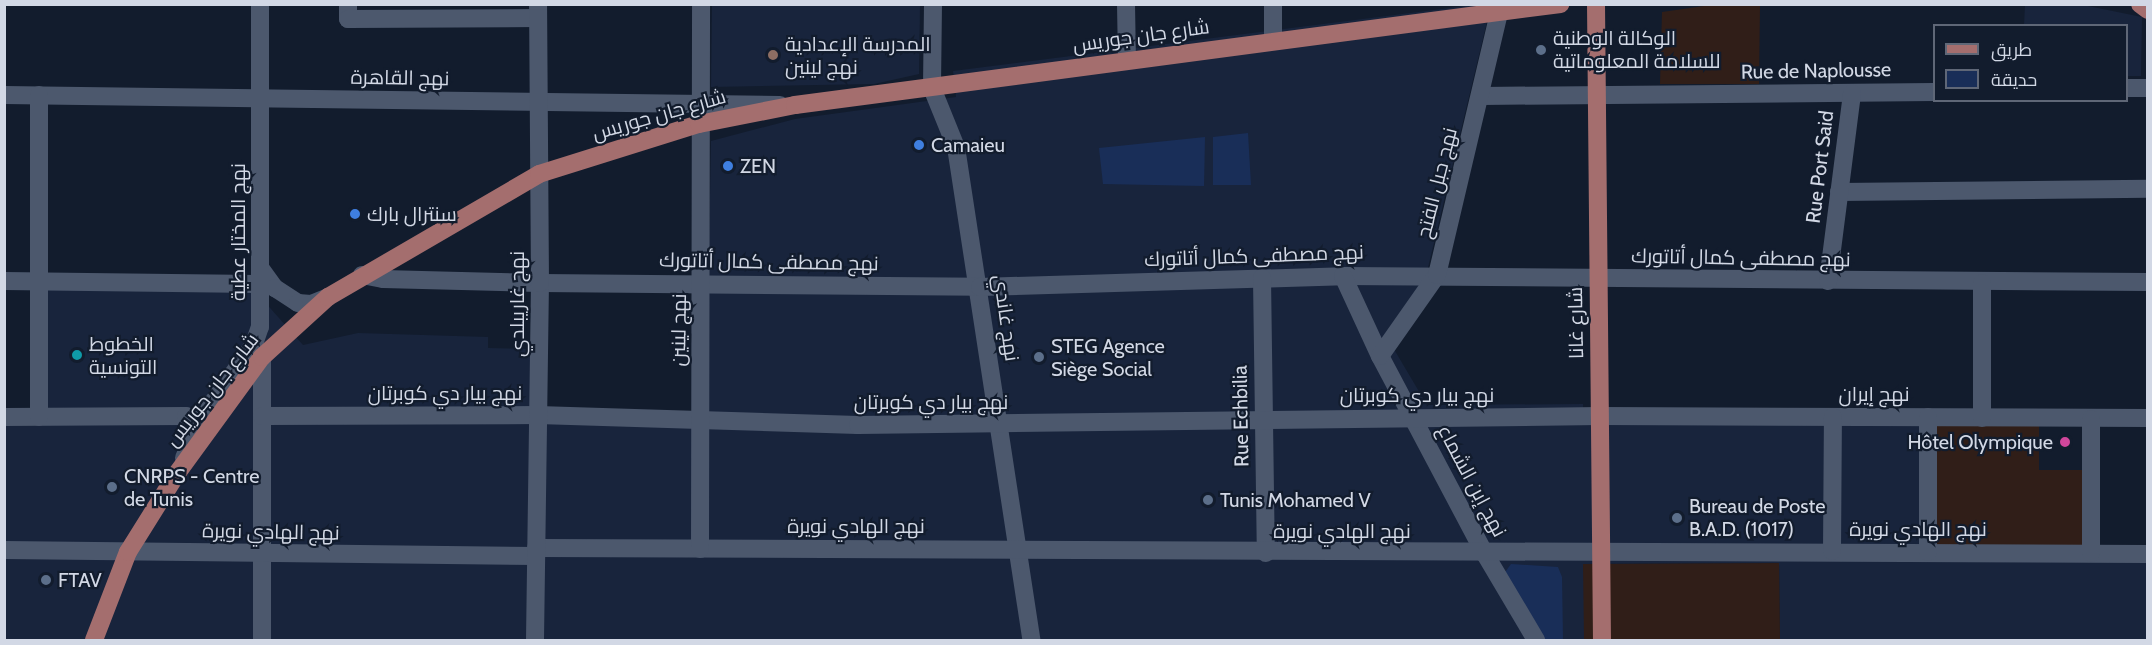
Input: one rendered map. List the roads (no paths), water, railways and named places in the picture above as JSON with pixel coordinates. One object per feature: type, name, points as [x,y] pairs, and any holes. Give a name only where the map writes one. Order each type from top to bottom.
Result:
[{"type":"main road","name":"شارع جان جوريس","points":[[94,640],[128,552],[178,472],[262,357],[328,297],[362,275],[539,174],[699,124],[795,105],[932,88],[1501,8],[1560,4]]},
{"type":"main road","name":"شارع غانا","points":[[1596,4],[1602,640]]},
{"type":"main road","points":[[2140,4],[2148,10]]},
{"type":"street","name":"نهج المختار عطية","points":[[178,472],[199,422],[254,344],[260,327],[260,4]]},
{"type":"street","points":[[348,4],[348,19],[402,12],[538,11]]},
{"type":"street","name":"نهج لينين","points":[[700,549],[701,4]]},
{"type":"street","name":"نهج غاندي","points":[[933,4],[932,88],[956,147],[980,287],[996,424],[1031,640]]},
{"type":"street","points":[[1126,4],[1127,60]]},
{"type":"street","points":[[1273,4],[1273,41]]},
{"type":"street","name":"نهج جبل الفتح","points":[[1380,356],[1437,275],[1482,96],[1501,8]]},
{"type":"street","name":"نهج غاريبلدي","points":[[535,640],[540,283],[538,11]]},
{"type":"street","points":[[2128,88],[2148,88]]},
{"type":"street","name":"Rue de Naplousse","points":[[1482,96],[1933,92]]},
{"type":"street","name":"Rue Port Said","points":[[1828,281],[1852,94]]},
{"type":"street","name":"نهج القاهرة","points":[[4,95],[260,96],[795,105]]},
{"type":"street","points":[[39,95],[39,417]]},
{"type":"street","points":[[1839,192],[2148,189]]},
{"type":"street","name":"نهج مصطفى كمال أتاتورك","points":[[362,275],[383,279],[540,283],[980,287],[1437,275],[1982,283],[2148,282]]},
{"type":"street","points":[[4,281],[260,276],[298,303],[311,304],[328,297]]},
{"type":"street","name":"نهج إبن الشماع","points":[[1343,276],[1380,356],[1485,554],[1536,640]]},
{"type":"street","name":"Rue Echbilia","points":[[1262,278],[1266,553]]},
{"type":"street","points":[[1982,283],[1982,418]]},
{"type":"street","points":[[262,357],[264,554],[262,640]]},
{"type":"street","name":"نهج بيار دي كوبرتان","points":[[262,416],[538,415],[847,425],[1264,418],[1600,416]]},
{"type":"street","points":[[4,417],[186,416],[199,422]]},
{"type":"street","name":"نهج إيران","points":[[1600,416],[2148,418]]},
{"type":"street","points":[[1832,551],[1833,417]]},
{"type":"street","points":[[1928,417],[1928,552]]},
{"type":"street","points":[[2091,419],[2091,553]]},
{"type":"street","name":"نهج الهادي نويرة","points":[[4,550],[264,554],[700,549],[1485,554],[1601,551],[1832,551],[2148,554]]},
{"type":"place","name":"الوكالة الوطنية للسلامة المعلوماتية","points":[[1541,50]]},
{"type":"place","name":"المدرسة الإعدادية نهج لينين","points":[[773,55]]},
{"type":"place","name":"Camaieu","points":[[919,145]]},
{"type":"place","name":"ZEN","points":[[728,166]]},
{"type":"place","name":"سنترال بارك","points":[[355,214]]},
{"type":"place","name":"الخطوط التونسية","points":[[77,355]]},
{"type":"place","name":"STEG Agence Siège Social","points":[[1039,357]]},
{"type":"place","name":"Hôtel Olympique","points":[[2065,442]]},
{"type":"place","name":"CNRPS - Centre de Tunis","points":[[112,487]]},
{"type":"place","name":"Tunis Mohamed V","points":[[1208,500]]},
{"type":"place","name":"Bureau de Poste B.A.D. (1017)","points":[[1677,518]]},
{"type":"place","name":"FTAV","points":[[46,580]]}]
